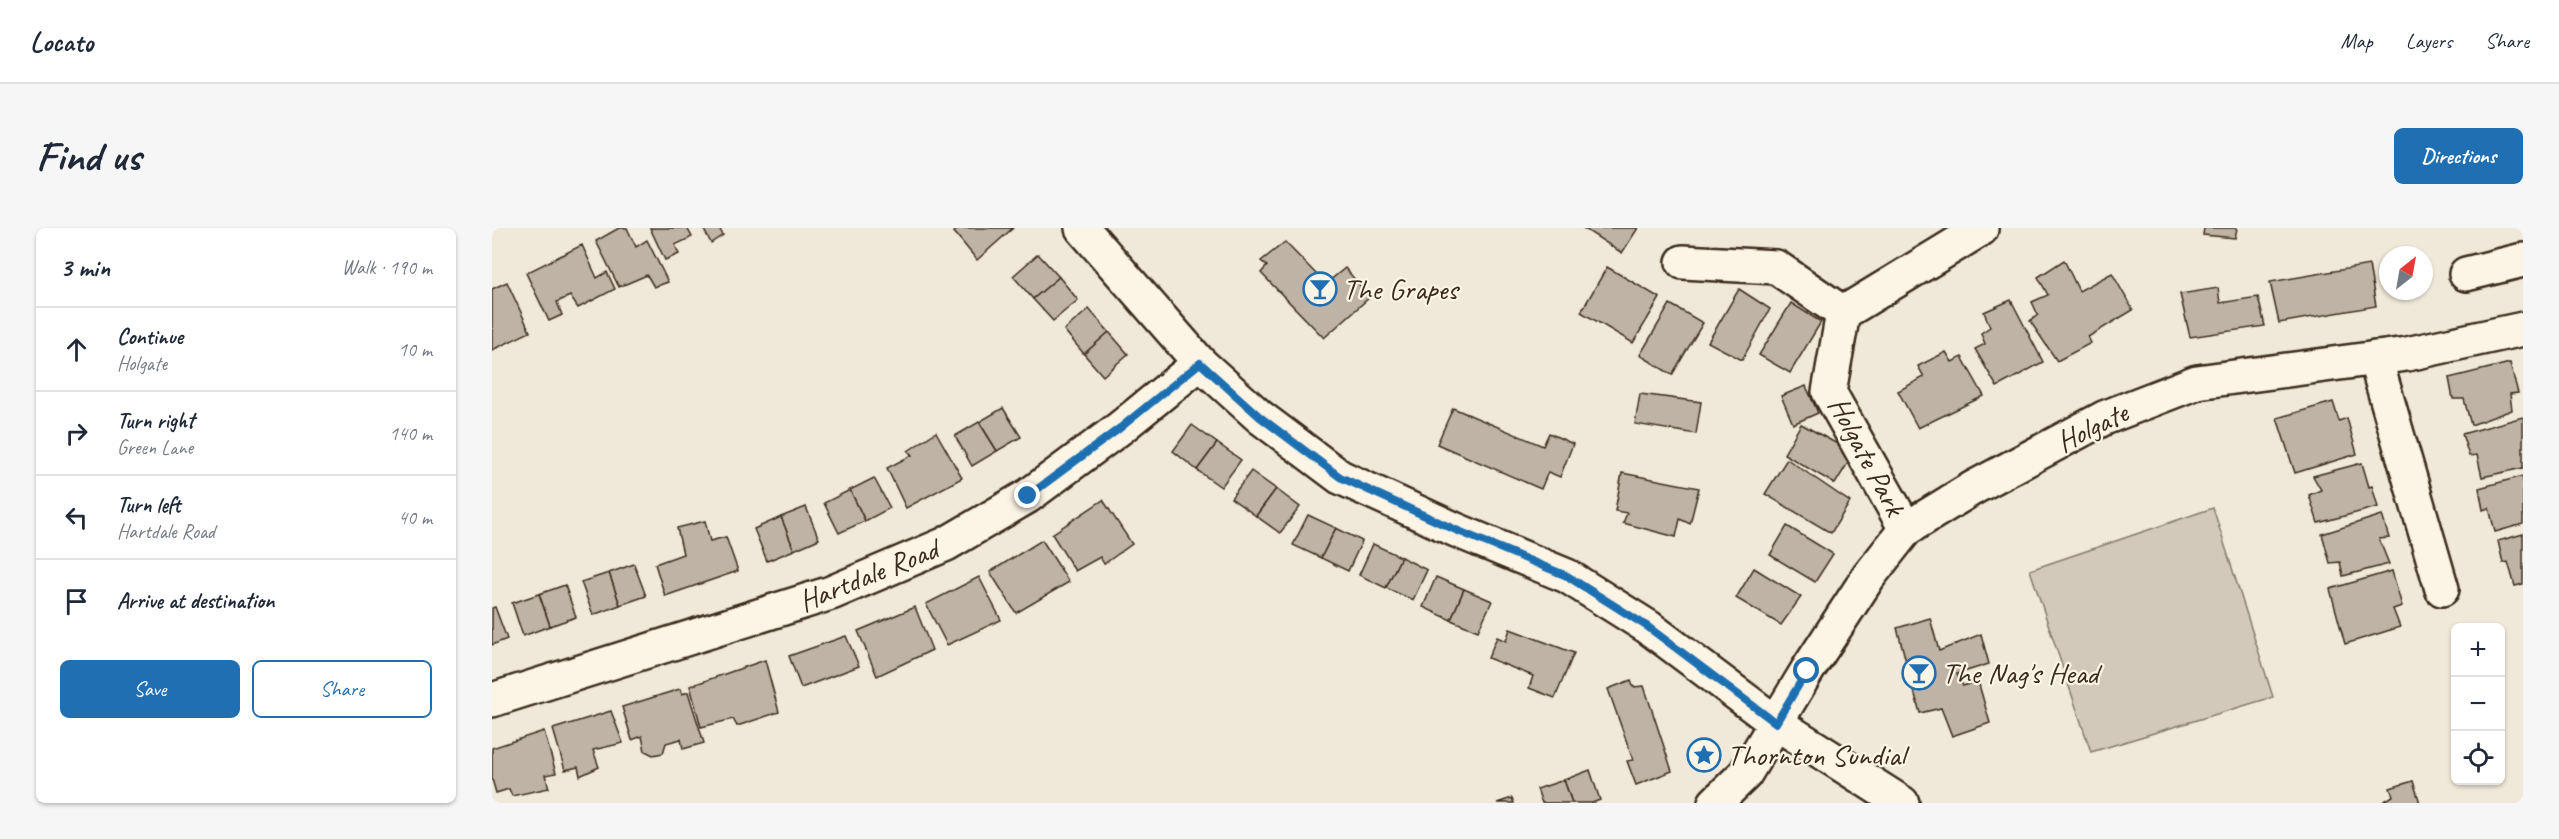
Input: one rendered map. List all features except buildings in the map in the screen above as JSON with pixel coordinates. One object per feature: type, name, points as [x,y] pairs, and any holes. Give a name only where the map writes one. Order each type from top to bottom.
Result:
[{"type":"street","points":[[1082,228],[1200,363],[1260,417],[1340,477],[1456,530],[1567,576],[1648,627],[1776,723],[1902,803]]},
{"type":"street","points":[[1683,262],[1776,267],[1843,313],[1981,229]]},
{"type":"street","points":[[2466,273],[2523,260]]},
{"type":"street","name":"Holgate Park","points":[[1843,313],[1829,392],[1906,529]]},
{"type":"street","name":"Holgate","points":[[1715,803],[1745,774],[1807,671],[1869,576],[1906,529],[1973,488],[2103,418],[2197,382],[2408,354],[2523,329]]},
{"type":"street","points":[[2375,358],[2442,589]]},
{"type":"street","name":"Hartdale Road","points":[[492,700],[831,593],[946,544],[1028,496],[1120,428],[1200,363]]},
{"type":"shaded area","points":[[2213,508],[2273,697],[2091,752],[2030,570]]},
{"type":"place","name":"The Grapes","points":[[1320,289]]},
{"type":"place","name":"The Nag's Head","points":[[1919,673]]},
{"type":"place","name":"Thornton Sundial","points":[[1704,755]]},
{"type":"route","points":[[1028,496],[1120,428],[1200,363],[1260,417],[1340,477],[1456,530],[1567,576],[1648,627],[1776,723],[1807,671]]}]
